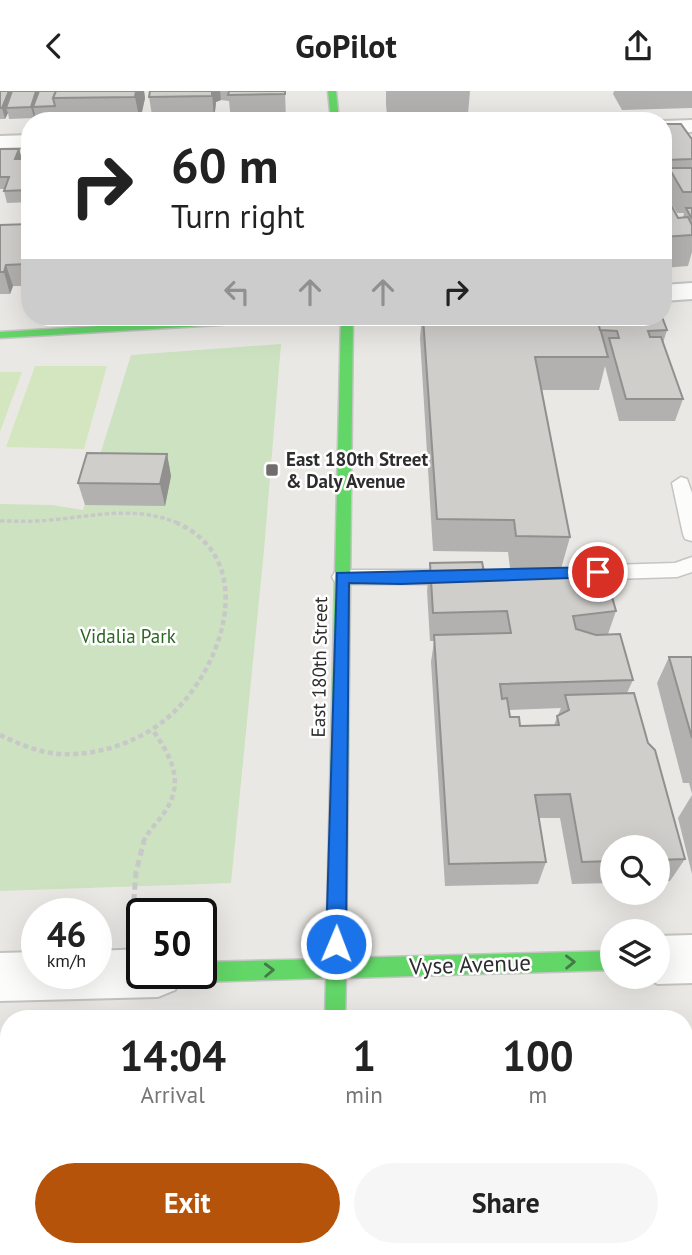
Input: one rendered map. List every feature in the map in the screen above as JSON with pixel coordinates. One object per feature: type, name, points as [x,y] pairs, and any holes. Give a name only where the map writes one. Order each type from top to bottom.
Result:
[{"type":"main road","points":[[332,91],[334,112]]},
{"type":"main road","points":[[0,335],[150,326]]},
{"type":"main road","name":"East 180th Street","points":[[335,1010],[347,326]]},
{"type":"main road","name":"Vyse Avenue","points":[[217,972],[600,961]]},
{"type":"street","points":[[672,127],[692,126]]},
{"type":"street","points":[[0,142],[21,141]]},
{"type":"street","points":[[672,292],[692,291]]},
{"type":"street","points":[[670,960],[692,959]]},
{"type":"street","points":[[0,977],[126,973]]},
{"type":"lane","points":[[681,483],[692,534]]},
{"type":"lane","points":[[559,573],[677,570],[692,564]]},
{"type":"lane","points":[[342,577],[480,576]]},
{"type":"path","points":[[0,521],[36,521],[113,513],[149,514],[182,525],[202,538],[221,563],[228,597],[227,612],[219,639],[192,691],[179,707],[152,729],[117,745],[70,754],[27,747],[0,735]]},
{"type":"path","points":[[142,898],[142,846],[171,802],[177,784],[171,755],[152,729]]},
{"type":"green space","name":"Vidalia Park","points":[[281,344],[264,550],[231,883],[0,891],[0,504],[52,505],[83,510],[131,355]]},
{"type":"green space","points":[[35,366],[107,366],[84,449],[6,447]]},
{"type":"green space","points":[[0,372],[22,372],[0,432]]},
{"type":"building","points":[[0,91],[9,91],[2,108],[0,108]]},
{"type":"building","points":[[12,91],[36,91],[31,107],[6,108]]},
{"type":"building","points":[[39,91],[56,91],[53,98],[55,106],[33,107]]},
{"type":"building","points":[[56,91],[136,91],[135,97],[53,98]]},
{"type":"building","points":[[150,91],[212,91],[212,96],[149,97]]},
{"type":"building","points":[[229,91],[285,91],[285,94],[228,95]]},
{"type":"building","points":[[672,124],[681,124],[692,138],[692,159],[672,160]]},
{"type":"building","points":[[0,149],[19,149],[15,159],[21,159],[21,190],[4,191],[9,177],[0,177]]},
{"type":"building","points":[[672,168],[692,168],[692,192],[683,192],[672,173]]},
{"type":"building","points":[[672,207],[678,218],[688,217],[692,225],[692,235],[672,236]]},
{"type":"building","points":[[686,208],[692,208],[692,219]]},
{"type":"building","points":[[21,224],[21,264],[6,265],[4,272],[0,272],[0,225]]},
{"type":"building","points":[[424,326],[599,326],[608,357],[535,357],[570,537],[516,536],[514,520],[437,519]]},
{"type":"building","points":[[599,326],[665,326],[667,330],[648,331],[650,337],[661,337],[683,399],[626,399],[609,338],[619,338],[617,331],[600,330]]},
{"type":"building","points":[[87,453],[167,454],[160,484],[78,483]]},
{"type":"building","points":[[482,562],[484,572],[604,569],[616,611],[573,616],[576,629],[596,635],[620,634],[633,680],[500,684],[502,699],[507,698],[510,717],[519,717],[520,726],[559,725],[557,716],[569,710],[565,695],[634,693],[648,743],[655,750],[685,859],[670,860],[670,835],[600,835],[600,861],[582,862],[570,794],[535,795],[546,862],[449,864],[434,635],[511,633],[507,611],[433,613],[430,563]]},
{"type":"building","points":[[669,657],[692,657],[692,738]]},
{"type":"traffic: fast","points":[[332,91],[334,112]]},
{"type":"traffic: fast","points":[[0,335],[150,326]]},
{"type":"traffic: fast","points":[[335,1010],[347,326]]},
{"type":"traffic: fast","points":[[217,972],[600,961]]},
{"type":"place","name":"East 180th Street & Daly Avenue","points":[[272,470]]},
{"type":"route","points":[[336,944],[342,577],[401,578],[598,572]]}]
